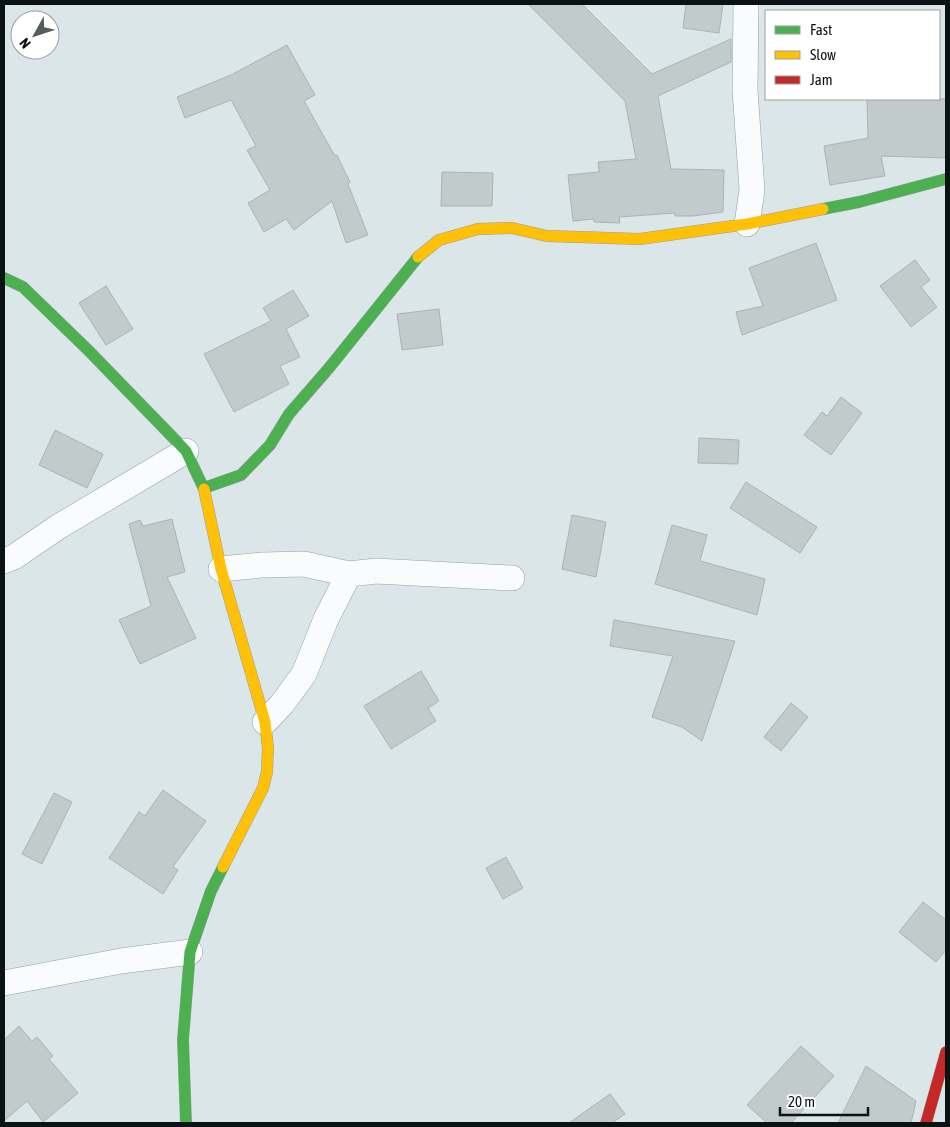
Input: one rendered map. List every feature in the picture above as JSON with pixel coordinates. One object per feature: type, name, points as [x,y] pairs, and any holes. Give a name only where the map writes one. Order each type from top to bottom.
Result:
[{"type":"street","points":[[746,4],[745,90],[752,190],[747,224]]},
{"type":"street","points":[[204,488],[241,475],[270,445],[289,414],[329,368],[421,253],[439,240],[478,229],[512,228],[547,236],[640,239],[747,224],[859,202],[946,179]]},
{"type":"street","points":[[4,278],[22,287],[186,451],[204,488],[221,569],[266,722],[267,772],[263,788],[212,891],[190,952],[183,1040],[186,1123]]},
{"type":"street","points":[[4,561],[14,557],[58,527],[186,451]]},
{"type":"street","points":[[221,569],[262,565],[304,564],[350,574],[376,571],[512,578]]},
{"type":"street","points":[[266,722],[304,674],[326,619],[350,574]]},
{"type":"street","points":[[4,983],[121,961],[190,952]]},
{"type":"street","points":[[926,1123],[946,1052]]},
{"type":"building","points":[[528,4],[582,4],[652,74],[731,39],[731,62],[658,96],[671,169],[724,170],[723,212],[693,216],[675,216],[675,213],[619,217],[620,223],[594,222],[594,219],[573,221],[568,175],[599,172],[598,162],[636,159],[625,101]]},
{"type":"building","points":[[686,4],[723,4],[719,33],[683,28]]},
{"type":"building","points":[[287,45],[315,95],[304,101],[335,156],[337,155],[350,182],[348,184],[368,235],[346,243],[332,201],[294,230],[286,219],[264,232],[248,203],[270,190],[247,150],[256,146],[231,100],[185,118],[177,97],[231,75]]},
{"type":"building","points":[[946,99],[946,158],[881,156],[885,176],[830,185],[824,146],[868,138],[867,100]]},
{"type":"building","points":[[442,172],[493,173],[492,206],[441,206]]},
{"type":"building","points":[[816,243],[837,300],[742,335],[736,312],[763,306],[749,268]]},
{"type":"building","points":[[915,260],[930,280],[921,287],[937,307],[911,327],[880,286]]},
{"type":"building","points":[[106,286],[133,329],[106,345],[79,303]]},
{"type":"building","points":[[293,290],[309,316],[286,329],[300,357],[280,366],[289,384],[234,412],[204,354],[271,321],[263,308]]},
{"type":"building","points":[[439,309],[443,345],[402,350],[397,314]]},
{"type":"building","points":[[841,397],[862,413],[831,455],[804,435],[822,412],[827,416]]},
{"type":"building","points":[[55,430],[103,454],[87,488],[39,465]]},
{"type":"building","points":[[699,438],[739,440],[738,464],[698,463]]},
{"type":"building","points":[[746,482],[817,527],[800,553],[730,508]]},
{"type":"building","points":[[572,515],[606,522],[596,577],[562,569]]},
{"type":"building","points":[[172,519],[185,572],[167,577],[196,638],[140,664],[119,620],[151,606],[129,524],[140,520],[143,526]]},
{"type":"building","points":[[672,525],[707,535],[700,561],[765,579],[757,615],[655,584]]},
{"type":"building","points":[[614,620],[735,641],[702,741],[682,727],[652,717],[673,656],[610,646]]},
{"type":"building","points":[[421,671],[439,701],[428,708],[436,721],[391,749],[364,706]]},
{"type":"building","points":[[791,703],[808,717],[781,751],[764,737]]},
{"type":"building","points":[[163,790],[206,821],[173,867],[178,870],[163,894],[109,858],[139,812],[145,816]]},
{"type":"building","points":[[54,793],[72,802],[42,864],[22,854]]},
{"type":"building","points":[[506,857],[523,888],[503,899],[486,868]]},
{"type":"building","points":[[923,902],[946,920],[946,950],[936,962],[899,932]]},
{"type":"building","points":[[19,1026],[32,1041],[37,1037],[53,1056],[49,1059],[78,1093],[43,1122],[27,1101],[4,1121],[4,1040]]},
{"type":"building","points":[[801,1046],[834,1076],[791,1123],[767,1123],[747,1105]]},
{"type":"building","points":[[866,1066],[916,1101],[911,1123],[838,1123]]},
{"type":"building","points":[[610,1094],[625,1114],[612,1123],[569,1123]]},
{"type":"traffic: fast","points":[[823,209],[859,202],[946,179]]},
{"type":"traffic: fast","points":[[204,488],[241,475],[270,445],[289,414],[329,368],[418,257]]},
{"type":"traffic: fast","points":[[4,278],[23,287],[89,351],[186,451],[204,489]]},
{"type":"traffic: fast","points":[[186,1123],[183,1040],[190,952],[211,891],[223,867]]},
{"type":"traffic: slow","points":[[418,257],[439,240],[478,229],[512,228],[547,236],[640,239],[747,224],[823,209]]},
{"type":"traffic: slow","points":[[204,489],[221,569],[265,722],[268,748],[267,772],[263,788],[223,867]]},
{"type":"traffic: jam","points":[[926,1123],[946,1052]]}]
